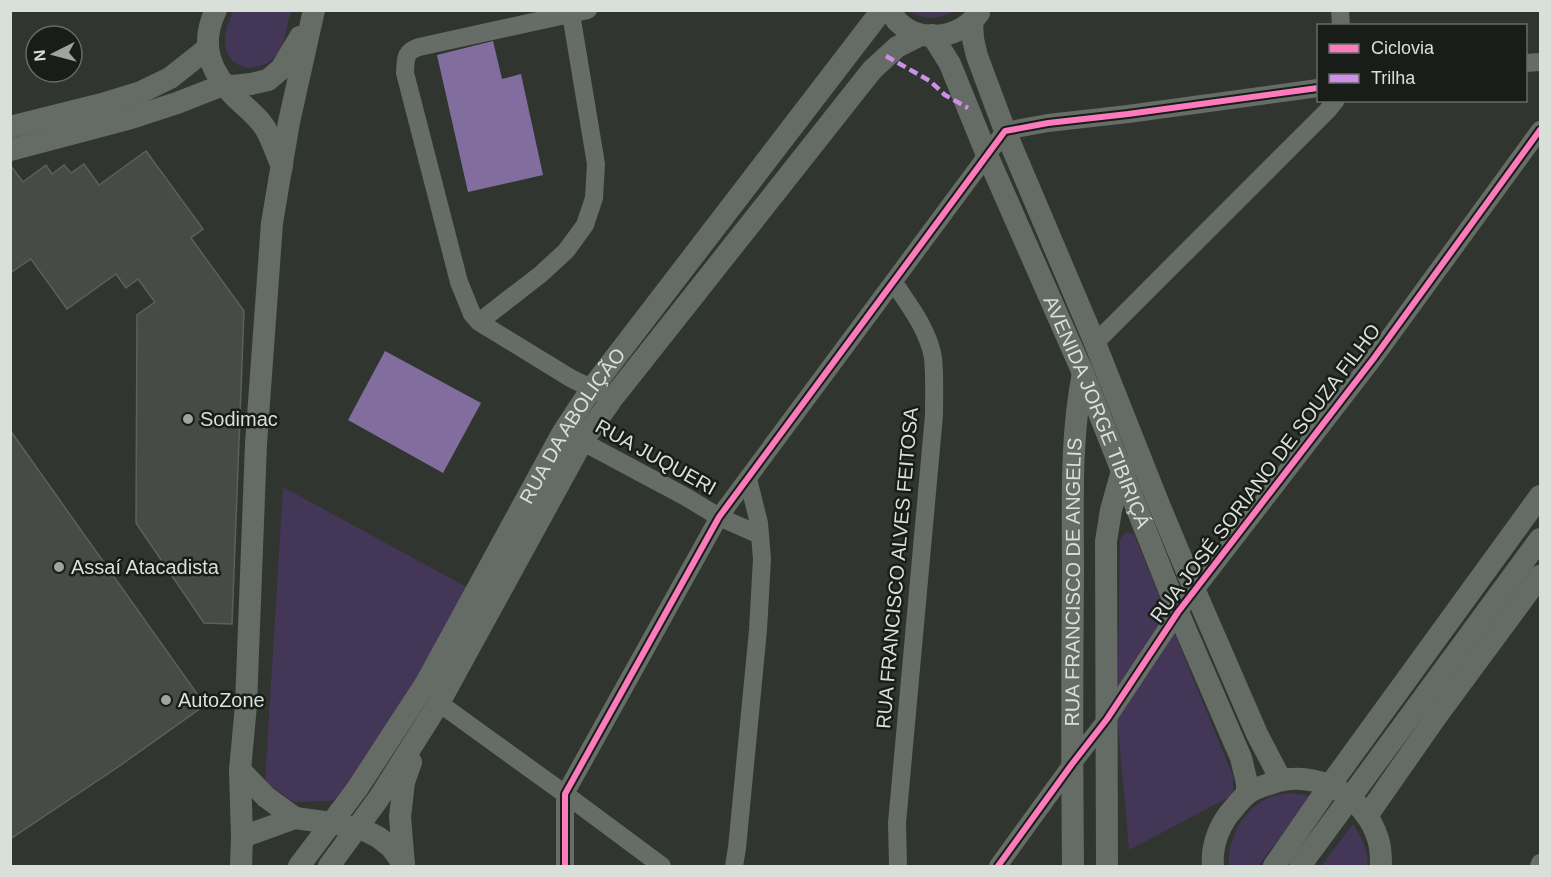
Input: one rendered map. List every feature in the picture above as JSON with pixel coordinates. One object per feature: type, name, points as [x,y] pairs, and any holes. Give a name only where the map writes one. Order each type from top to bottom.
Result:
[{"type":"main road","name":"RUA DA ABOLIÇÃO","points":[[329,867],[379,798],[439,703],[572,437],[592,388],[882,10]]},
{"type":"main road","points":[[890,10],[898,22],[911,31],[927,35]]},
{"type":"main road","points":[[215,11],[208,34],[208,48],[215,74],[266,128],[282,166]]},
{"type":"main road","points":[[10,150],[132,118],[224,85],[251,84],[268,80],[281,69],[314,11]]},
{"type":"main road","points":[[242,866],[240,770],[246,705],[256,444],[272,223],[300,69],[314,11]]},
{"type":"main road","name":"RUA DA ABOLIÇÃO","points":[[299,867],[357,789],[426,683],[572,437],[612,399],[872,70],[897,47],[927,35],[943,36],[959,31],[976,16]]},
{"type":"main road","name":"AVENIDA JORGE TIBIRIÇÁ","points":[[976,16],[973,39],[977,56],[1005,131],[1095,343],[1131,465],[1142,520],[1178,612],[1241,758],[1247,783],[1247,794]]},
{"type":"main road","name":"AVENIDA JORGE TIBIRIÇÁ","points":[[927,35],[950,64],[987,155],[1083,373],[1195,591],[1257,734],[1281,780]]},
{"type":"main road","points":[[10,127],[141,92],[170,78],[208,48]]},
{"type":"main road","name":"RUA FRANCISCO DE ANGELIS","points":[[1073,867],[1073,475],[1077,405],[1083,373]]},
{"type":"main road","name":"RUA FRANCISCO DE ANGELIS","points":[[1107,867],[1106,541],[1111,510],[1131,465]]},
{"type":"main road","points":[[1274,867],[1330,785],[1540,496]]},
{"type":"main road","points":[[1106,541],[1115,530],[1142,520]]},
{"type":"main road","points":[[1300,867],[1540,539]]},
{"type":"main road","points":[[1367,816],[1436,717],[1540,576]]},
{"type":"main road","points":[[404,866],[400,817],[404,782],[424,727]]},
{"type":"main road","points":[[240,770],[266,797],[295,818]]},
{"type":"main road","points":[[1213,867],[1217,836],[1227,816],[1247,794],[1281,780],[1299,778],[1330,785],[1351,799],[1367,816],[1378,839],[1381,867]]},
{"type":"main road","points":[[242,837],[295,818],[332,823],[364,830],[378,837],[391,847],[404,866]]},
{"type":"street","points":[[479,322],[541,274],[566,251],[585,225],[594,198],[596,164],[580,12],[412,49],[406,57],[405,73],[459,282],[472,314],[479,322],[572,379],[612,399]]},
{"type":"street","points":[[565,867],[565,794],[719,517],[1005,131],[1048,123],[1317,88]]},
{"type":"street","points":[[1095,343],[1334,102]]},
{"type":"street","name":"RUA JOSÉ SORIANO DE SOUZA FILHO","points":[[998,867],[1107,719],[1178,612],[1381,348],[1540,130]]},
{"type":"street","name":"RUA FRANCISCO ALVES FEITOSA","points":[[894,283],[924,331],[932,356],[934,381],[934,415],[897,824],[898,867]]},
{"type":"street","name":"RUA JUQUERI","points":[[572,437],[719,517],[760,535]]},
{"type":"street","points":[[734,867],[758,630],[762,559],[760,535],[748,479]]},
{"type":"street","points":[[439,703],[662,867]]},
{"type":"shaded area","points":[[234,11],[292,11],[283,44],[277,55],[267,63],[248,67],[231,59],[226,48],[225,35]]},
{"type":"shaded area","points":[[910,11],[954,11],[943,16],[926,18]]},
{"type":"shaded area","points":[[493,41],[502,79],[521,74],[543,175],[468,192],[437,55]]},
{"type":"shaded area","points":[[385,351],[481,403],[443,473],[348,420]]},
{"type":"shaded area","points":[[283,487],[472,590],[354,788],[330,801],[294,802],[265,782]]},
{"type":"shaded area","points":[[1125,532],[1134,534],[1233,776],[1233,795],[1129,850],[1117,714],[1120,540]]},
{"type":"shaded area","points":[[1289,793],[1312,796],[1258,866],[1229,866],[1231,846],[1243,819],[1257,804],[1266,799]]},
{"type":"shaded area","points":[[1353,824],[1364,844],[1368,866],[1321,866]]},
{"type":"building","name":"Sodimac","points":[[146,151],[203,229],[191,238],[244,311],[232,624],[204,623],[136,523],[137,315],[155,302],[138,279],[126,288],[116,274],[67,309],[31,259],[10,273],[10,165],[23,182],[46,165],[52,174],[64,165],[71,173],[84,164],[99,185]]},
{"type":"building","name":"Assaí Atacadista","points":[[10,430],[205,705],[118,767],[10,839]]},
{"type":"marked path","points":[[886,56],[930,81],[945,95],[968,108]]},
{"type":"cycle path","points":[[565,866],[565,794],[719,517],[1005,131],[1048,123],[1317,88]]},
{"type":"cycle path","points":[[998,866],[1107,719],[1178,612],[1374,358],[1540,130]]},
{"type":"place","name":"Sodimac","points":[[188,419]]},
{"type":"place","name":"Assaí Atacadista","points":[[59,567]]},
{"type":"place","name":"AutoZone","points":[[166,700]]}]
